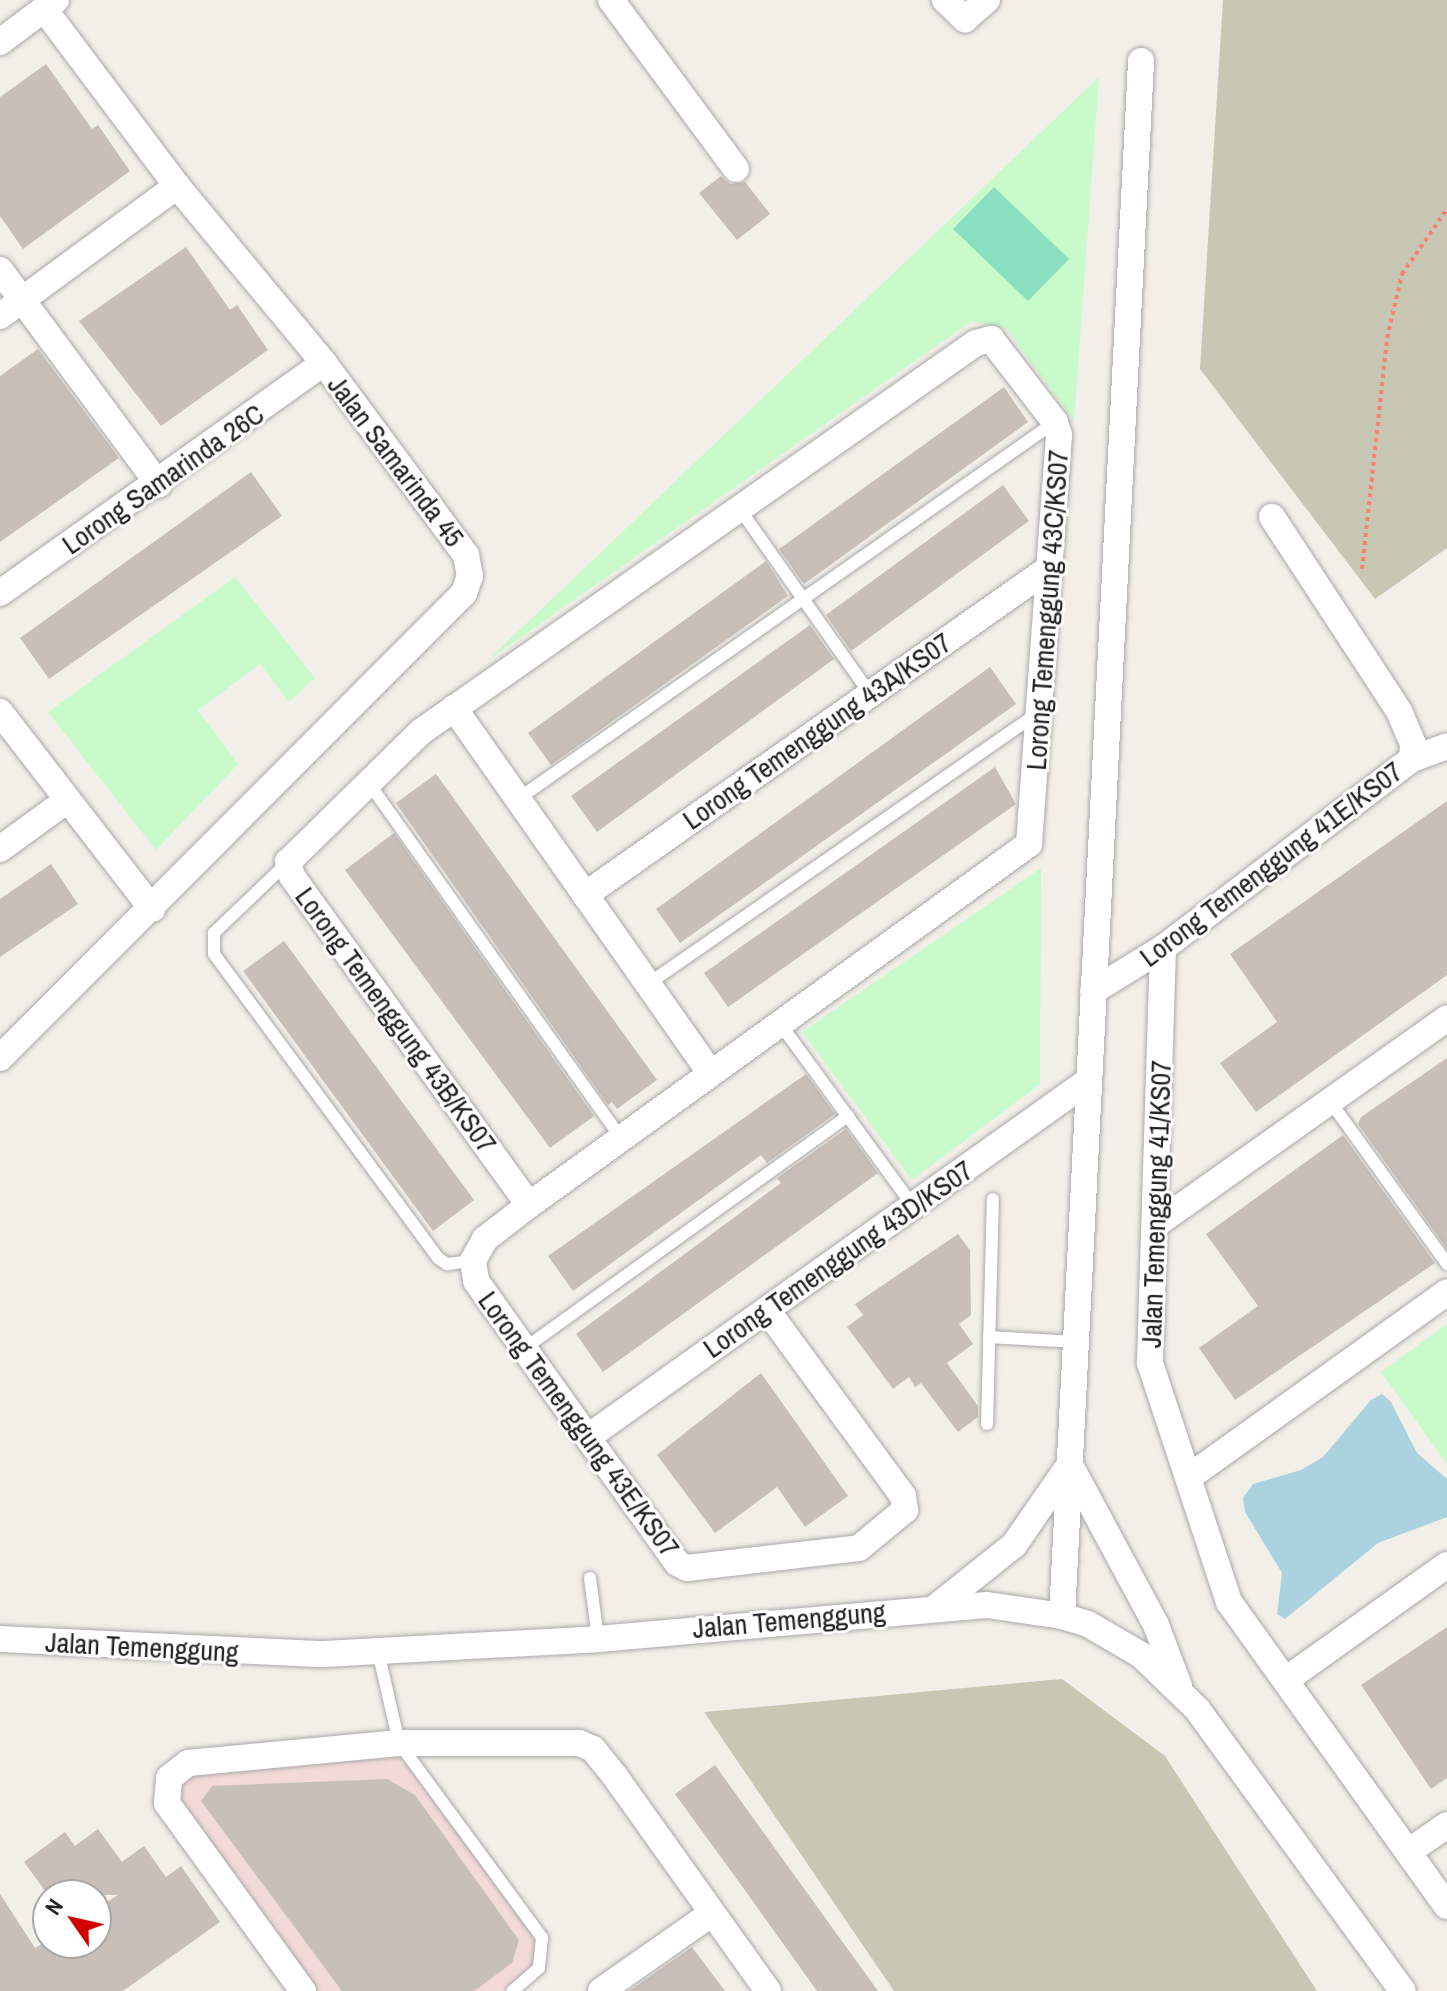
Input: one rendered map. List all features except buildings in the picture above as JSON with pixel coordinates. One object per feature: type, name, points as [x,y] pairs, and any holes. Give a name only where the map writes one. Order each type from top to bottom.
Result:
[{"type":"street","points":[[611,0],[736,169]]},
{"type":"street","points":[[945,0],[956,15],[968,19],[987,0]]},
{"type":"street","points":[[0,42],[50,4]]},
{"type":"street","name":"Jalan Samarinda 45","points":[[0,1058],[464,593],[470,576],[466,555],[324,363],[177,186],[50,4]]},
{"type":"street","points":[[1062,1616],[1141,61]]},
{"type":"street","points":[[0,316],[177,186]]},
{"type":"street","points":[[0,270],[159,485]]},
{"type":"street","name":"Lorong Temenggung 43C/KS07","points":[[454,708],[976,343],[991,339],[1000,346],[1055,422],[1059,435],[1033,829],[1021,854],[529,1205]]},
{"type":"street","name":"Lorong Samarinda 26C","points":[[0,593],[159,485],[324,363]]},
{"type":"street","name":"Lorong Temenggung 41E/KS07","points":[[1093,991],[1163,948],[1412,759],[1413,744],[1399,711],[1272,517]]},
{"type":"street","name":"Lorong Temenggung 43A/KS07","points":[[585,895],[1048,569]]},
{"type":"street","points":[[454,708],[711,1073]]},
{"type":"street","name":"Lorong Temenggung 43B/KS07","points":[[454,708],[368,782],[288,862],[292,876],[529,1205]]},
{"type":"street","points":[[0,712],[152,909]]},
{"type":"street","points":[[1412,759],[1447,746]]},
{"type":"street","points":[[0,849],[66,801]]},
{"type":"street","name":"Jalan Temenggung 41/KS07","points":[[1163,948],[1158,1223],[1150,1363],[1229,1602],[1447,1906]]},
{"type":"street","points":[[1158,1223],[1447,1018]]},
{"type":"street","name":"Lorong Temenggung 43D/KS07","points":[[588,1437],[1088,1081]]},
{"type":"street","name":"Lorong Temenggung 43E/KS07","points":[[529,1205],[485,1239],[473,1261],[476,1281],[677,1563],[687,1568],[859,1548],[896,1522],[905,1510],[903,1496],[767,1310]]},
{"type":"street","points":[[1189,1477],[1447,1292]]},
{"type":"street","points":[[935,1608],[1014,1545],[1069,1464]]},
{"type":"street","points":[[1069,1464],[1156,1625],[1182,1693]]},
{"type":"street","points":[[1287,1679],[1447,1565]]},
{"type":"street","name":"Jalan Temenggung","points":[[0,1639],[162,1650],[378,1651],[598,1639],[987,1605],[1062,1616],[1114,1638],[1182,1693],[1403,1991]]},
{"type":"street","points":[[301,1990],[167,1803],[169,1778],[188,1763],[399,1743],[579,1743],[593,1749],[768,1991]]},
{"type":"street","points":[[1408,1852],[1447,1825]]},
{"type":"street","points":[[601,1991],[711,1914]]},
{"type":"lane","points":[[518,799],[805,601],[1055,422]]},
{"type":"lane","points":[[739,508],[870,694]]},
{"type":"lane","points":[[648,984],[1040,711]]},
{"type":"lane","points":[[368,782],[621,1138]]},
{"type":"lane","points":[[288,862],[214,933],[214,954],[438,1258],[447,1264],[473,1261]]},
{"type":"lane","points":[[781,1025],[913,1206]]},
{"type":"lane","points":[[1330,1101],[1447,1264]]},
{"type":"lane","points":[[525,1348],[848,1116]]},
{"type":"lane","points":[[987,1424],[993,1199]]},
{"type":"lane","points":[[989,1337],[1075,1342]]},
{"type":"lane","points":[[590,1578],[598,1639]]},
{"type":"lane","points":[[378,1651],[399,1743],[542,1938],[539,1968],[513,1991]]},
{"type":"path","points":[[1362,569],[1387,338],[1402,274],[1447,209]]},
{"type":"shaded area","points":[[1223,0],[1447,0],[1447,548],[1375,599],[1200,369]]},
{"type":"shaded area","points":[[1062,1679],[1165,1756],[1317,1991],[894,1991],[704,1712]]},
{"type":"shaded area","points":[[399,1752],[538,1939],[534,1964],[503,1991],[314,1991],[178,1800],[177,1783],[190,1772]]},
{"type":"green space","points":[[1099,77],[1074,421],[1006,328],[972,321],[487,661]]},
{"type":"green space","points":[[994,187],[1069,259],[1028,301],[953,229]]},
{"type":"green space","points":[[235,577],[315,678],[289,702],[260,664],[198,710],[238,764],[156,850],[48,712]]},
{"type":"green space","points":[[1041,868],[1040,1084],[912,1180],[802,1032]]},
{"type":"green space","points":[[1447,1324],[1447,1464],[1381,1372]]},
{"type":"water","points":[[1382,1394],[1391,1402],[1417,1453],[1447,1479],[1447,1517],[1378,1543],[1285,1619],[1277,1614],[1282,1573],[1245,1512],[1243,1498],[1253,1484],[1301,1470],[1323,1457],[1371,1400]]}]
